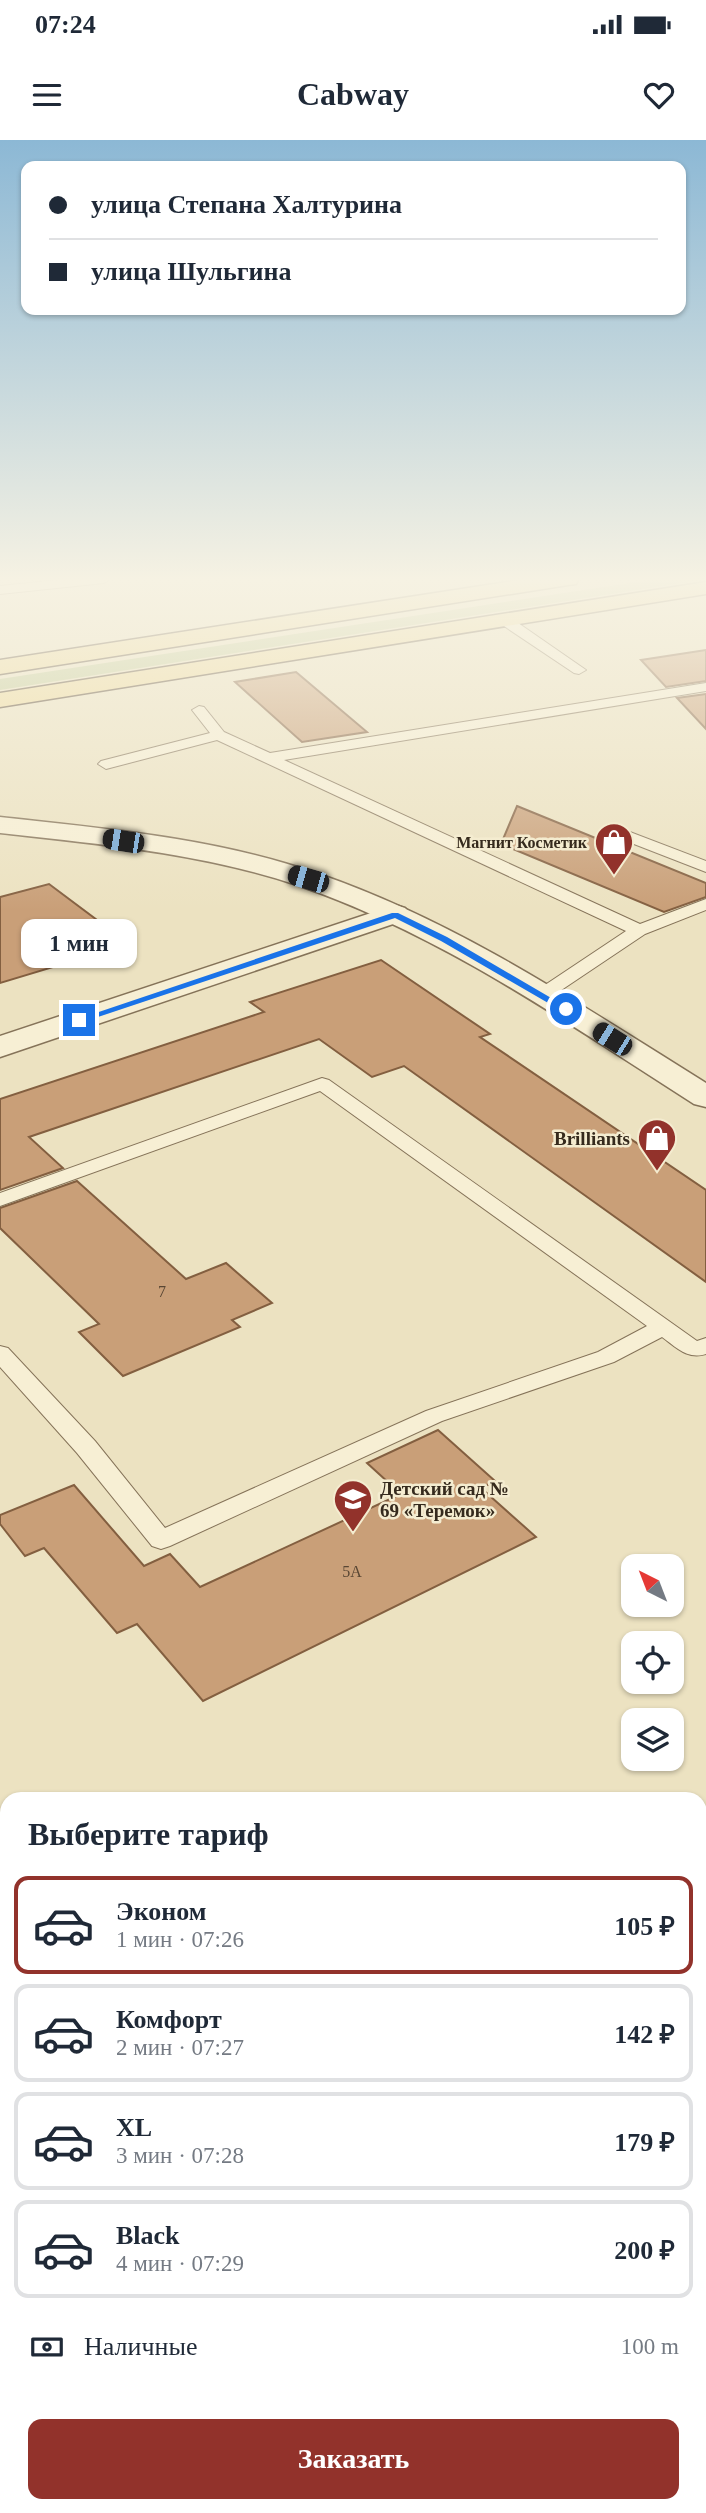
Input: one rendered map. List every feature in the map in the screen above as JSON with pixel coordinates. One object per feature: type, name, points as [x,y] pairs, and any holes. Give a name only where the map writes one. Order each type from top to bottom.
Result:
[{"type":"main road","points":[[0,700],[64,690]]},
{"type":"street","points":[[0,825],[221,855],[308,879],[395,915],[444,939],[542,995],[706,1097]]},
{"type":"street","points":[[0,1047],[395,915]]},
{"type":"lane","points":[[273,757],[614,697],[689,690]]},
{"type":"lane","points":[[656,695],[674,708]]},
{"type":"lane","points":[[199,710],[219,735],[273,757],[639,930]]},
{"type":"lane","points":[[106,764],[219,735]]},
{"type":"lane","points":[[386,739],[416,751]]},
{"type":"lane","points":[[609,829],[706,867]]},
{"type":"lane","points":[[542,995],[639,930],[706,904]]},
{"type":"lane","points":[[0,1200],[322,1084],[702,1352]]},
{"type":"lane","points":[[0,1353],[86,1447],[161,1541],[434,1416],[606,1357],[663,1327]]},
{"type":"building","points":[[244,690],[317,690],[367,732],[302,742]]},
{"type":"building","points":[[706,694],[706,729],[677,698]]},
{"type":"building","points":[[517,806],[706,883],[706,897],[664,912],[501,844]]},
{"type":"building","points":[[49,884],[125,941],[90,953],[93,955],[0,983],[0,897]]},
{"type":"building","points":[[381,960],[490,1034],[480,1037],[706,1190],[706,1282],[404,1066],[372,1077],[319,1039],[29,1137],[63,1168],[0,1190],[0,1099],[264,1012],[250,1002]]},
{"type":"building","points":[[77,1181],[186,1279],[226,1263],[272,1303],[232,1320],[240,1327],[123,1376],[79,1332],[99,1324],[0,1228],[0,1208]]},
{"type":"building","points":[[438,1430],[495,1481],[481,1488],[536,1537],[203,1701],[137,1624],[117,1633],[44,1548],[25,1556],[0,1524],[0,1515],[74,1485],[144,1566],[170,1554],[200,1587],[401,1494],[367,1463]]},
{"type":"place","name":"Магнит Косметик","points":[[614,876]]},
{"type":"place","name":"Brilliants","points":[[657,1172]]},
{"type":"place","name":"Детский сад № 69 «Теремок»","points":[[353,1533]]},
{"type":"route","points":[[79,1020],[395,915],[444,939],[566,1009]]}]
